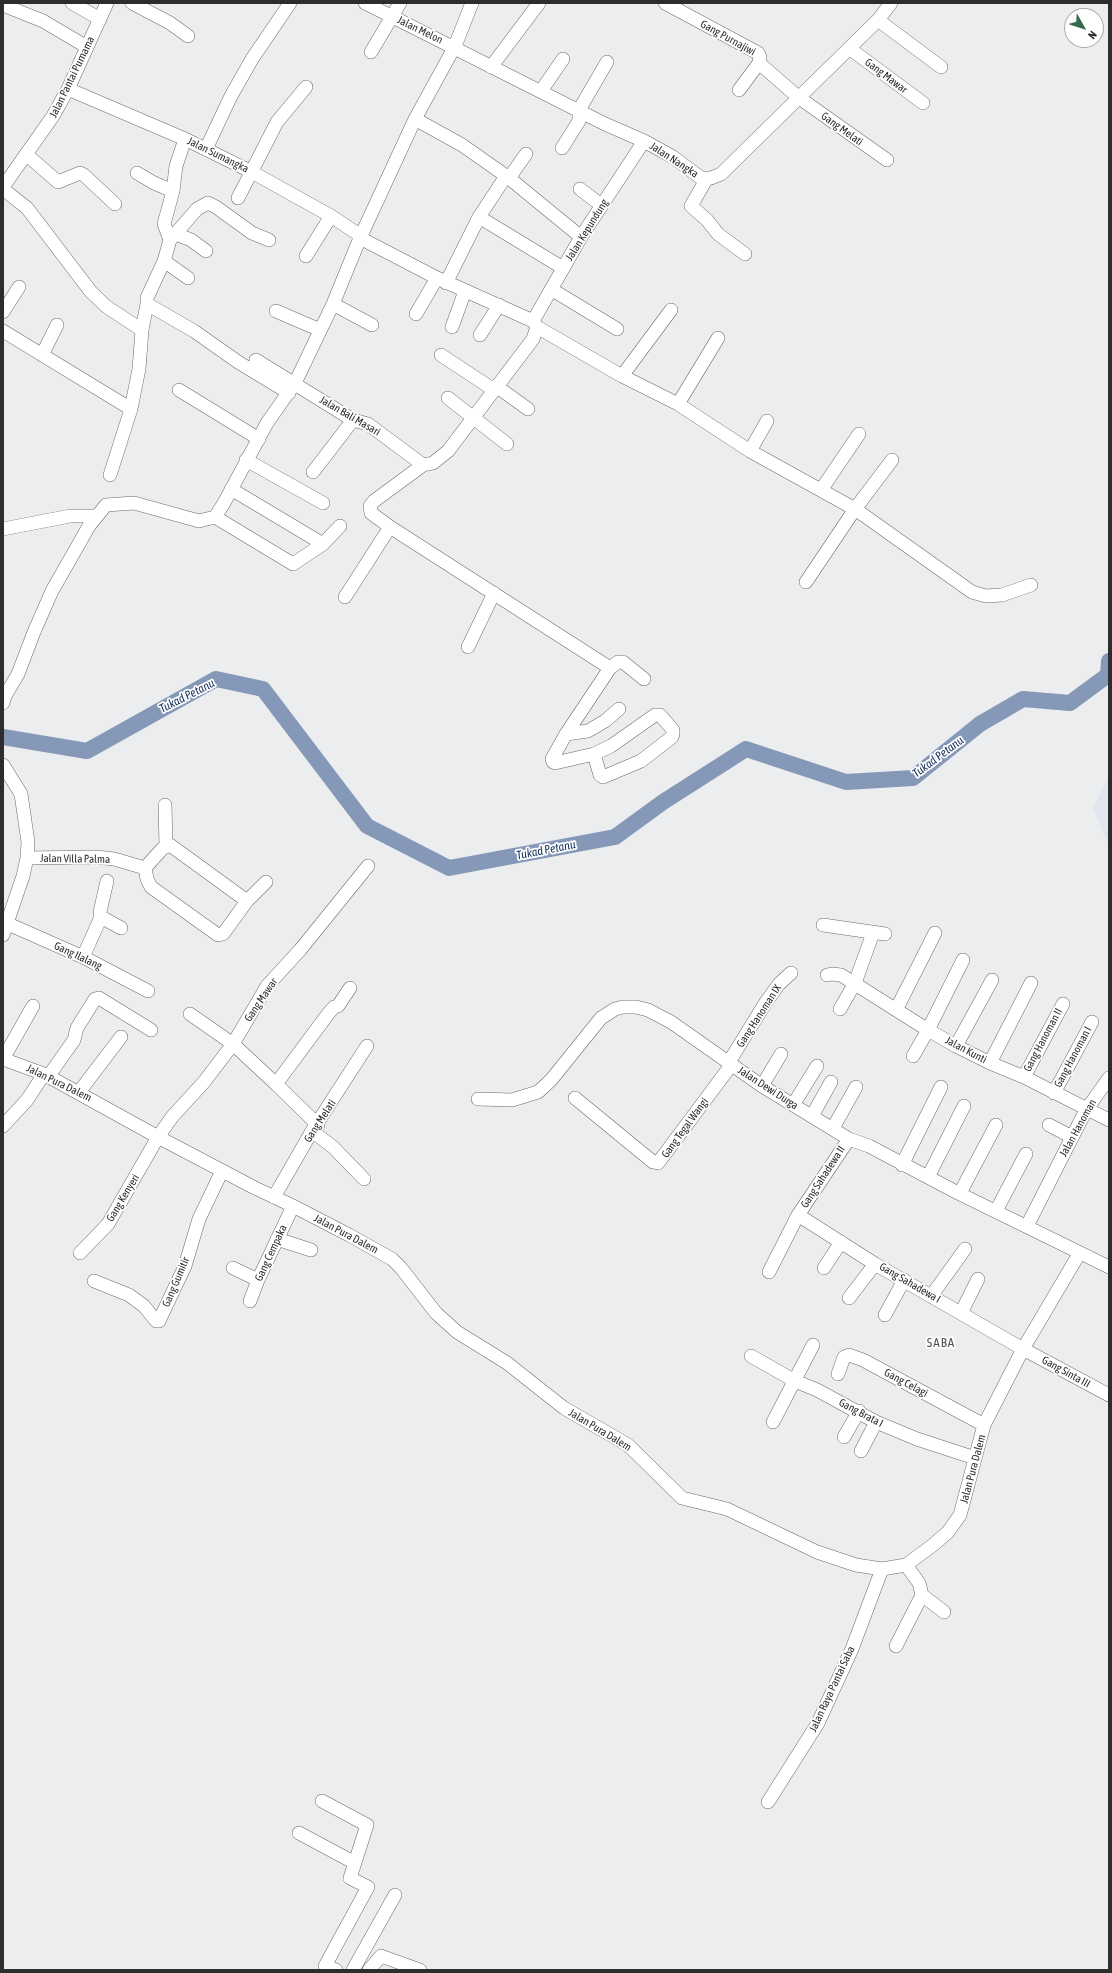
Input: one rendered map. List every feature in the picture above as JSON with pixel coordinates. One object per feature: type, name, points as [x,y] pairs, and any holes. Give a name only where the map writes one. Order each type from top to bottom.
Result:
[{"type":"street","points":[[72,3],[100,19]]},
{"type":"street","name":"Jalan Pantai Purnama","points":[[3,188],[54,116],[108,3]]},
{"type":"street","points":[[132,3],[170,23],[188,36]]},
{"type":"street","points":[[206,149],[231,96],[252,59],[290,3]]},
{"type":"street","name":"Jalan Melon","points":[[365,3],[454,46]]},
{"type":"street","points":[[370,52],[400,3]]},
{"type":"street","points":[[3,703],[5,696],[18,674],[52,591],[69,559],[96,516],[106,505],[134,503],[199,521],[215,516],[232,489],[246,460],[271,416],[292,388],[333,304],[361,236],[415,119],[454,46],[472,3]]},
{"type":"street","points":[[491,67],[539,3]]},
{"type":"street","name":"Gang Purnajiwi","points":[[665,3],[758,53],[760,57],[759,63],[798,97]]},
{"type":"street","name":"Jalan Nangka","points":[[454,46],[491,67],[644,141],[673,158],[701,178],[711,178],[721,174],[878,20],[891,3]]},
{"type":"street","points":[[12,6],[43,21],[87,47]]},
{"type":"street","points":[[878,20],[941,67]]},
{"type":"street","name":"Gang Mawar","points":[[849,48],[924,103]]},
{"type":"street","points":[[541,91],[563,60]]},
{"type":"street","points":[[562,148],[579,121],[579,110],[606,62]]},
{"type":"street","points":[[739,90],[759,63]]},
{"type":"street","points":[[233,207],[250,170],[277,122],[306,87]]},
{"type":"street","name":"Jalan Sumangka","points":[[68,89],[185,139],[250,170],[331,216],[361,236],[441,280],[472,290],[535,324],[622,376],[678,404],[750,451],[855,509],[972,592],[986,596],[1002,595],[1030,585]]},
{"type":"street","name":"Gang Melati","points":[[798,97],[887,160]]},
{"type":"street","points":[[415,119],[462,145],[507,177],[581,237]]},
{"type":"street","points":[[185,139],[176,166],[173,191],[164,224],[173,237],[192,240],[206,251]]},
{"type":"street","name":"Jalan Kepundung","points":[[390,527],[371,513],[371,504],[423,465],[433,463],[448,451],[474,419],[495,388],[533,339],[535,324],[551,289],[601,205],[644,141]]},
{"type":"street","points":[[416,314],[441,280],[479,217],[507,177],[526,154]]},
{"type":"street","points":[[27,155],[58,182],[80,174],[84,175],[114,204]]},
{"type":"street","points":[[137,173],[154,183],[173,191]]},
{"type":"street","points":[[707,178],[691,206],[705,218],[718,234],[745,254]]},
{"type":"street","points":[[3,188],[27,208],[91,292],[107,306],[142,330]]},
{"type":"street","points":[[580,189],[601,205]]},
{"type":"street","points":[[110,475],[131,409],[139,369],[142,330],[148,304],[147,298],[173,237],[201,205],[208,203],[233,207],[252,232],[268,240]]},
{"type":"street","points":[[306,256],[331,216]]},
{"type":"street","points":[[479,217],[563,268]]},
{"type":"street","points":[[164,261],[188,278]]},
{"type":"street","points":[[3,312],[19,287]]},
{"type":"street","points":[[551,289],[617,329]]},
{"type":"street","points":[[452,327],[472,290]]},
{"type":"street","points":[[148,304],[194,331],[238,362],[292,388]]},
{"type":"street","points":[[333,304],[372,324]]},
{"type":"street","points":[[480,335],[499,304]]},
{"type":"street","points":[[276,310],[320,330]]},
{"type":"street","points":[[622,376],[671,310]]},
{"type":"street","points":[[42,355],[57,325]]},
{"type":"street","points":[[3,331],[131,409]]},
{"type":"street","points":[[678,404],[718,338]]},
{"type":"street","points":[[441,355],[528,409]]},
{"type":"street","points":[[256,360],[292,388]]},
{"type":"street","name":"Jalan Bali Masari","points":[[292,388],[354,420],[368,424],[423,465]]},
{"type":"street","points":[[179,390],[259,439]]},
{"type":"street","points":[[448,398],[507,444]]},
{"type":"street","points":[[314,472],[354,420]]},
{"type":"street","points":[[750,451],[767,421]]},
{"type":"street","points":[[821,490],[859,434]]},
{"type":"street","points":[[246,460],[323,503]]},
{"type":"street","points":[[806,582],[855,509],[892,460]]},
{"type":"street","points":[[232,489],[323,544]]},
{"type":"street","points":[[3,529],[70,516],[96,516]]},
{"type":"street","points":[[215,516],[293,564],[323,544],[340,526]]},
{"type":"street","points":[[345,597],[390,527],[610,668]]},
{"type":"street","points":[[468,647],[494,593]]},
{"type":"street","points":[[594,754],[600,775],[604,777],[641,761],[672,737],[673,731],[660,715],[655,715],[611,746],[594,754],[554,763],[552,759],[566,734],[610,668],[618,662],[623,662],[644,679]]},
{"type":"street","points":[[566,734],[588,731],[605,721],[619,709]]},
{"type":"street","points":[[3,765],[21,794],[27,828],[27,858],[23,876],[5,929]]},
{"type":"street","points":[[165,805],[166,846],[145,868],[146,879],[152,887],[215,935],[223,934],[247,901],[266,882]]},
{"type":"street","points":[[166,846],[170,845],[177,849],[247,901]]},
{"type":"street","name":"Jalan Villa Palma","points":[[27,858],[96,857],[114,859],[145,868]]},
{"type":"street","name":"Gang Mawar","points":[[158,1137],[172,1116],[204,1082],[232,1044],[267,986],[300,950],[368,866]]},
{"type":"street","points":[[83,958],[101,917],[100,912],[107,881]]},
{"type":"street","points":[[101,917],[121,928]]},
{"type":"street","points":[[823,925],[879,933],[855,983],[840,1009]]},
{"type":"street","name":"Gang Ilalang","points":[[5,929],[83,958],[148,991]]},
{"type":"street","points":[[896,1010],[935,933]]},
{"type":"street","points":[[912,1056],[928,1030],[963,960]]},
{"type":"street","name":"Gang Hanoman IX","points":[[731,1063],[766,1002],[779,984],[791,973]]},
{"type":"street","name":"Jalan Kunti","points":[[827,975],[841,975],[956,1046],[990,1063],[1024,1077],[1086,1110],[1109,1120]]},
{"type":"street","points":[[956,1046],[992,980]]},
{"type":"street","points":[[990,1063],[1031,983]]},
{"type":"street","points":[[276,1084],[328,1014],[334,1007],[338,1006],[350,988]]},
{"type":"street","points":[[3,1126],[27,1100],[74,1040],[77,1028],[95,999],[99,998],[151,1030]]},
{"type":"street","name":"Gang Hanoman II","points":[[1024,1077],[1063,1004]]},
{"type":"street","points":[[3,1059],[33,1006]]},
{"type":"street","name":"Jalan Dewi Durga","points":[[478,1099],[512,1100],[538,1092],[551,1080],[601,1018],[615,1009],[623,1007],[636,1007],[658,1015],[731,1063],[762,1086],[849,1139],[869,1146],[902,1165],[928,1176],[1079,1254],[1109,1267]]},
{"type":"street","points":[[190,1014],[232,1044],[276,1084],[364,1180]]},
{"type":"street","name":"Gang Hanoman I","points":[[1054,1093],[1092,1022]]},
{"type":"street","points":[[79,1092],[122,1037]]},
{"type":"street","name":"Gang Melati","points":[[274,1197],[315,1128],[367,1046]]},
{"type":"street","points":[[762,1086],[781,1054]]},
{"type":"street","name":"Jalan Pura Dalem","points":[[3,1059],[46,1075],[158,1137],[293,1206],[392,1259],[401,1268],[436,1313],[457,1332],[507,1363],[564,1408],[628,1445],[682,1498],[712,1504],[731,1511],[798,1543],[843,1561],[882,1569],[906,1565],[948,1532],[960,1515],[984,1425],[1023,1349],[1079,1254]]},
{"type":"street","name":"Gang Tegal Wangi","points":[[575,1098],[653,1162],[658,1163],[731,1063]]},
{"type":"street","points":[[793,1105],[816,1066]]},
{"type":"street","name":"Jalan Hanoman","points":[[1027,1226],[1086,1110],[1109,1078]]},
{"type":"street","points":[[812,1116],[831,1082]]},
{"type":"street","points":[[833,1128],[856,1087]]},
{"type":"street","points":[[902,1165],[941,1087]]},
{"type":"street","points":[[928,1176],[964,1106]]},
{"type":"street","points":[[960,1193],[996,1125]]},
{"type":"street","points":[[1049,1125],[1072,1137]]},
{"type":"street","name":"Gang Kenyeri","points":[[80,1253],[108,1224],[158,1137]]},
{"type":"street","name":"Gang Sahadewa II","points":[[769,1272],[798,1215],[849,1139]]},
{"type":"street","points":[[996,1211],[1026,1154]]},
{"type":"street","name":"Gang Gumitir","points":[[94,1281],[129,1295],[144,1306],[156,1321],[159,1321],[185,1266],[199,1219],[222,1171]]},
{"type":"street","name":"Gang Cempaka","points":[[250,1301],[258,1280],[293,1206]]},
{"type":"street","name":"Gang Sahadewa I","points":[[798,1215],[875,1264],[932,1295],[1023,1349]]},
{"type":"street","points":[[277,1239],[311,1250]]},
{"type":"street","points":[[824,1268],[841,1242]]},
{"type":"street","points":[[932,1295],[965,1250]]},
{"type":"street","points":[[849,1298],[875,1264]]},
{"type":"street","points":[[233,1268],[258,1280]]},
{"type":"street","points":[[961,1313],[978,1279]]},
{"type":"street","points":[[885,1315],[904,1280]]},
{"type":"street","points":[[773,1422],[813,1345]]},
{"type":"street","name":"Gang Sinta III","points":[[1023,1349],[1109,1395]]},
{"type":"street","name":"Gang Brata I","points":[[751,1356],[795,1381],[859,1411],[876,1422],[917,1439],[975,1458]]},
{"type":"street","name":"Gang Celagi","points":[[838,1374],[845,1356],[856,1358],[984,1425]]},
{"type":"street","points":[[844,1437],[859,1411]]},
{"type":"street","points":[[861,1451],[876,1422]]},
{"type":"street","points":[[896,1646],[922,1595],[920,1583],[906,1565]]},
{"type":"street","name":"Jalan Raya Pantai Saba","points":[[768,1802],[818,1723],[852,1649],[882,1569]]},
{"type":"street","points":[[922,1595],[944,1612]]},
{"type":"street","points":[[322,1801],[367,1825],[350,1878],[368,1887],[325,1966],[336,1970]]},
{"type":"street","points":[[299,1833],[355,1863]]},
{"type":"street","points":[[353,1970],[395,1895]]},
{"type":"street","points":[[369,1970],[381,1956],[420,1970]]},
{"type":"shaded area","points":[[1109,777],[1109,846],[1093,808]]},
{"type":"waterway","name":"Tukad Petanu","points":[[3,737],[87,751],[216,679],[263,689],[367,826],[449,868],[615,837],[663,802],[746,749],[846,782],[913,778],[980,724],[1023,699],[1070,703],[1108,675],[1109,661]]},
{"type":"district","name":"SABA","points":[[941,1343]]}]
